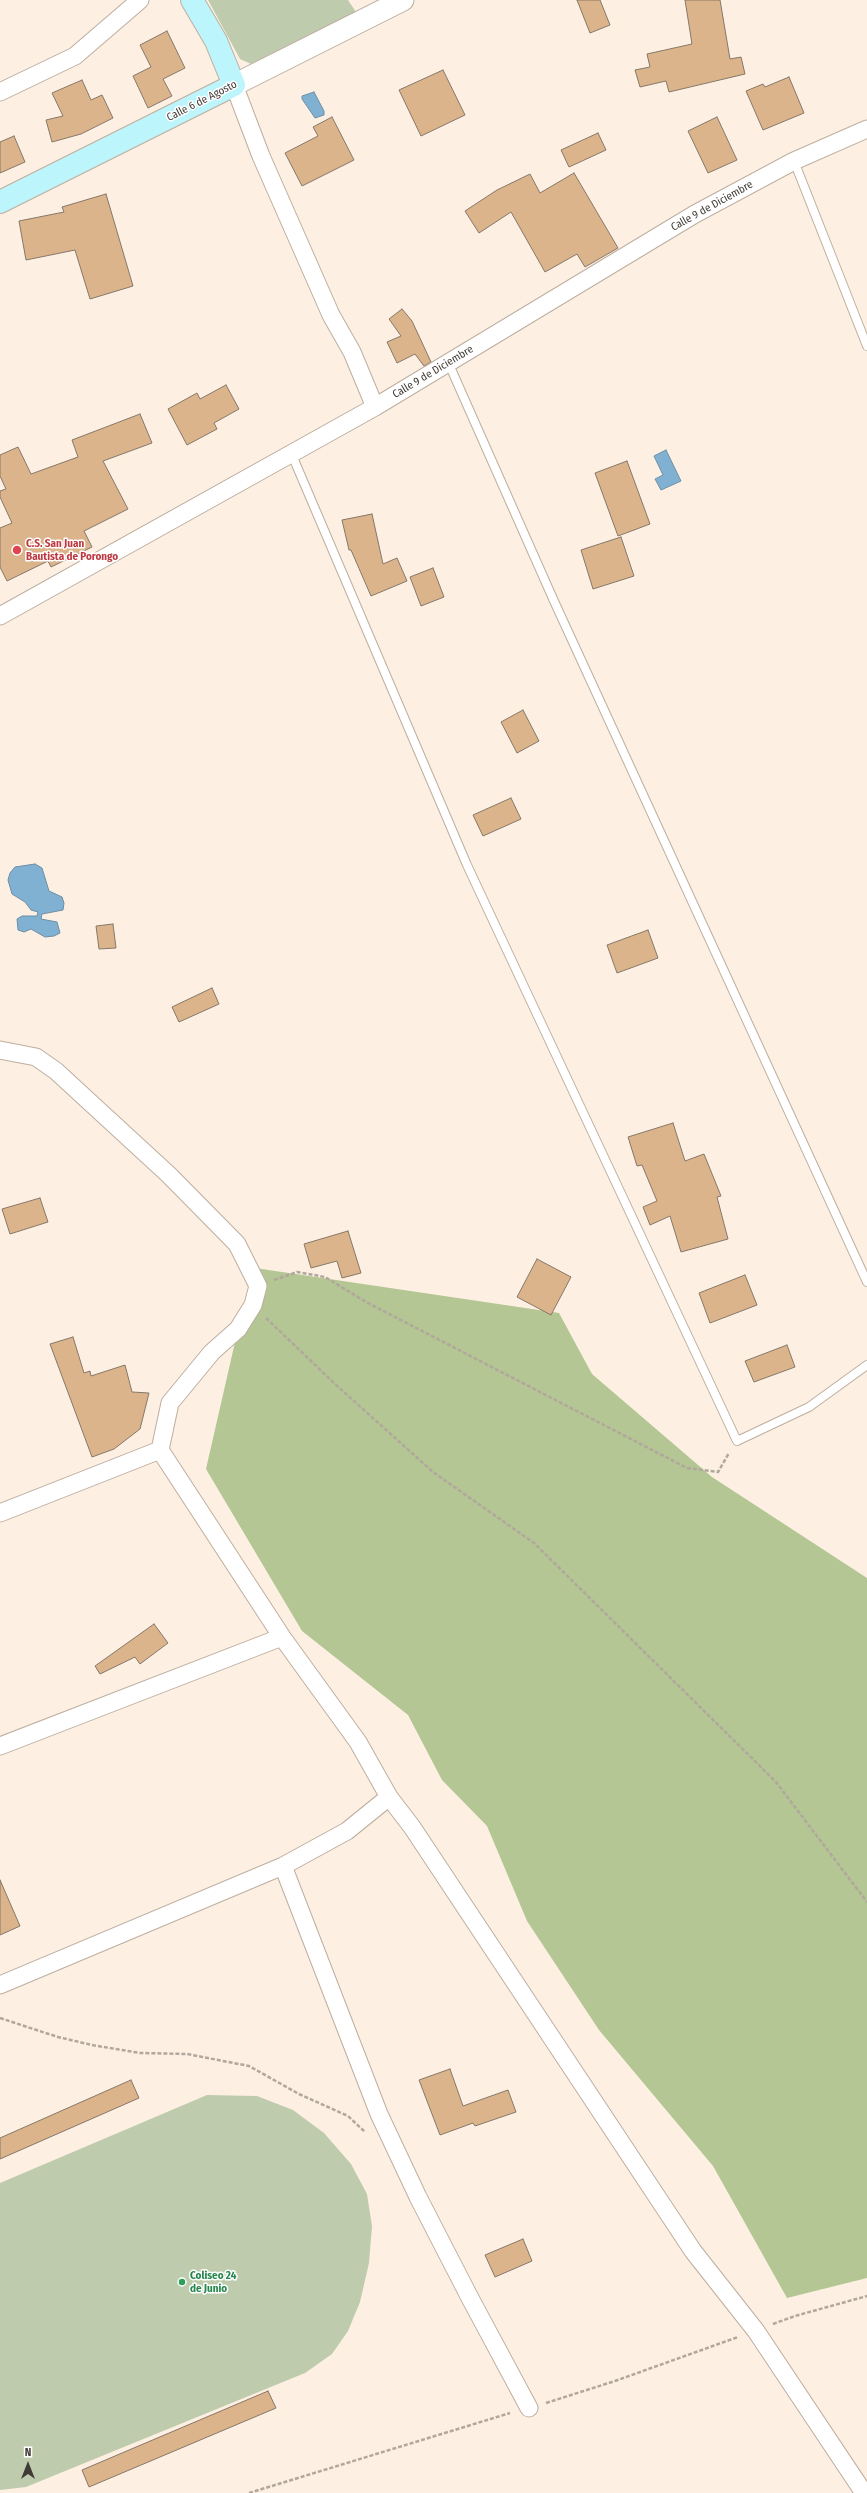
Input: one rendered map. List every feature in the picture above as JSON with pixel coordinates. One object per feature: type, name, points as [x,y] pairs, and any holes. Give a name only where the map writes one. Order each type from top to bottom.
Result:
[{"type":"main road","points":[[192,0],[216,41],[234,85]]},
{"type":"main road","name":"Calle 6 de Agosto","points":[[0,202],[234,85]]},
{"type":"street","points":[[0,92],[74,56],[140,0]]},
{"type":"street","name":"Calle 6 de Agosto","points":[[234,85],[403,0]]},
{"type":"street","points":[[234,85],[261,156],[331,315],[352,352],[375,407]]},
{"type":"street","name":"Calle 9 de Diciembre","points":[[1,613],[375,407],[695,214],[794,161],[867,129]]},
{"type":"street","points":[[0,1050],[36,1057],[56,1071],[169,1175],[237,1244],[258,1286],[253,1305],[238,1329],[206,1358],[170,1403],[160,1450],[282,1637],[358,1742],[389,1797],[412,1827],[693,2251],[756,2331],[864,2493]]},
{"type":"street","points":[[0,1513],[160,1450]]},
{"type":"street","points":[[0,1746],[282,1637]]},
{"type":"street","points":[[0,1985],[284,1866],[348,1831],[389,1797]]},
{"type":"street","points":[[284,1866],[380,2114],[459,2278],[529,2408]]},
{"type":"lane","points":[[794,161],[867,346]]},
{"type":"lane","points":[[448,362],[554,602],[867,1282]]},
{"type":"lane","points":[[292,454],[467,865],[737,1441],[810,1408],[867,1365]]},
{"type":"path","points":[[258,1286],[297,1272],[325,1277],[366,1302],[687,1468],[718,1472],[737,1441]]},
{"type":"path","points":[[253,1305],[335,1384],[433,1472],[534,1544],[776,1782],[867,1902]]},
{"type":"path","points":[[0,2018],[58,2037],[92,2045],[140,2053],[187,2054],[248,2066],[298,2094],[348,2116],[369,2136]]},
{"type":"path","points":[[249,2493],[615,2381],[795,2316],[867,2296]]},
{"type":"green space","points":[[208,0],[348,0],[356,12],[285,53],[251,64],[240,59]]},
{"type":"green space","points":[[255,1268],[559,1313],[592,1374],[712,1477],[867,1578],[867,2278],[787,2298],[713,2166],[599,2030],[527,1921],[487,1826],[442,1780],[408,1715],[302,1631],[206,1469],[238,1329]]},
{"type":"green space","name":"Coliseo 24 de Junio","points":[[207,2095],[257,2096],[293,2110],[324,2133],[351,2164],[367,2194],[372,2226],[369,2263],[360,2302],[348,2331],[332,2354],[305,2373],[26,2487],[0,2490],[0,2183]]},
{"type":"water","points":[[314,92],[324,111],[324,115],[315,118],[302,99],[302,96]]},
{"type":"water","points":[[666,450],[681,481],[661,490],[655,479],[663,475],[654,456]]},
{"type":"water","points":[[35,864],[42,868],[49,891],[62,897],[64,903],[63,910],[42,914],[41,919],[57,922],[60,933],[54,936],[45,937],[31,929],[24,932],[18,930],[17,919],[22,916],[37,916],[38,912],[31,910],[25,902],[12,894],[8,880],[10,873],[15,867]]},
{"type":"building","points":[[577,0],[600,0],[610,25],[590,33]]},
{"type":"building","points":[[685,0],[720,0],[730,59],[741,57],[745,74],[669,92],[666,81],[640,87],[635,70],[650,67],[647,54],[692,44]]},
{"type":"building","points":[[167,31],[185,68],[163,79],[172,96],[148,108],[133,76],[151,67],[140,45]]},
{"type":"building","points":[[443,70],[465,115],[421,136],[399,90]]},
{"type":"building","points":[[789,77],[804,113],[763,130],[746,91],[763,84],[765,87]]},
{"type":"building","points":[[82,80],[91,100],[102,95],[113,118],[81,134],[52,142],[46,120],[63,116],[52,93]]},
{"type":"building","points":[[332,117],[354,160],[302,186],[285,153],[318,136],[313,127]]},
{"type":"building","points":[[717,117],[737,160],[708,173],[688,131]]},
{"type":"building","points":[[598,133],[606,150],[569,167],[561,150]]},
{"type":"building","points":[[14,136],[25,162],[0,173],[0,142]]},
{"type":"building","points":[[574,173],[618,248],[585,267],[577,254],[545,272],[511,212],[479,233],[465,211],[497,190],[530,174],[540,193]]},
{"type":"building","points":[[106,194],[133,286],[90,299],[75,250],[26,260],[19,221],[64,212],[62,207]]},
{"type":"building","points":[[402,309],[412,321],[431,362],[424,366],[415,354],[397,363],[387,342],[401,336],[389,319]]},
{"type":"building","points":[[226,385],[239,409],[214,423],[217,429],[187,445],[168,409],[197,393],[200,399]]},
{"type":"building","points":[[140,414],[152,443],[103,461],[128,509],[84,531],[92,547],[51,567],[48,561],[7,581],[0,567],[0,528],[12,523],[0,497],[0,491],[6,489],[0,476],[0,455],[18,447],[31,474],[78,457],[72,440]]},
{"type":"building","points":[[627,461],[650,524],[618,536],[595,473]]},
{"type":"building","points":[[372,514],[383,564],[397,558],[407,581],[371,596],[351,550],[349,550],[342,520]]},
{"type":"building","points":[[621,537],[634,576],[593,589],[581,550]]},
{"type":"building","points":[[433,568],[444,597],[421,606],[410,577]]},
{"type":"building","points":[[523,710],[539,741],[517,753],[501,722]]},
{"type":"building","points":[[511,798],[521,819],[483,836],[473,815]]},
{"type":"building","points":[[113,924],[116,948],[99,949],[96,926]]},
{"type":"building","points":[[648,930],[658,958],[617,973],[607,945]]},
{"type":"building","points":[[212,988],[219,1004],[179,1022],[172,1007]]},
{"type":"building","points":[[673,1123],[685,1161],[704,1154],[721,1196],[717,1197],[728,1239],[681,1252],[670,1216],[650,1225],[643,1207],[657,1201],[642,1165],[637,1166],[628,1137]]},
{"type":"building","points":[[40,1198],[48,1222],[10,1234],[2,1209]]},
{"type":"building","points":[[348,1231],[361,1273],[342,1278],[337,1261],[311,1268],[304,1244]]},
{"type":"building","points":[[537,1259],[571,1277],[551,1315],[517,1297]]},
{"type":"building","points":[[745,1275],[757,1305],[710,1323],[699,1293]]},
{"type":"building","points":[[73,1337],[84,1373],[90,1371],[91,1376],[125,1365],[132,1392],[149,1393],[140,1429],[114,1449],[92,1457],[50,1344]]},
{"type":"building","points":[[787,1345],[795,1367],[754,1382],[745,1361]]},
{"type":"building","points":[[154,1624],[168,1643],[140,1664],[135,1657],[100,1674],[95,1666]]},
{"type":"building","points":[[0,1880],[20,1926],[0,1935]]},
{"type":"building","points":[[450,2069],[463,2106],[508,2090],[516,2112],[475,2126],[473,2123],[440,2135],[419,2080]]},
{"type":"building","points":[[131,2080],[139,2098],[0,2159],[0,2138]]},
{"type":"building","points":[[523,2239],[532,2261],[495,2277],[485,2255]]},
{"type":"building","points":[[268,2391],[276,2408],[89,2487],[82,2470]]},
{"type":"place","name":"C.S. San Juan Bautista de Porongo","points":[[17,550]]},
{"type":"place","name":"Coliseo 24 de Junio","points":[[182,2282]]}]
